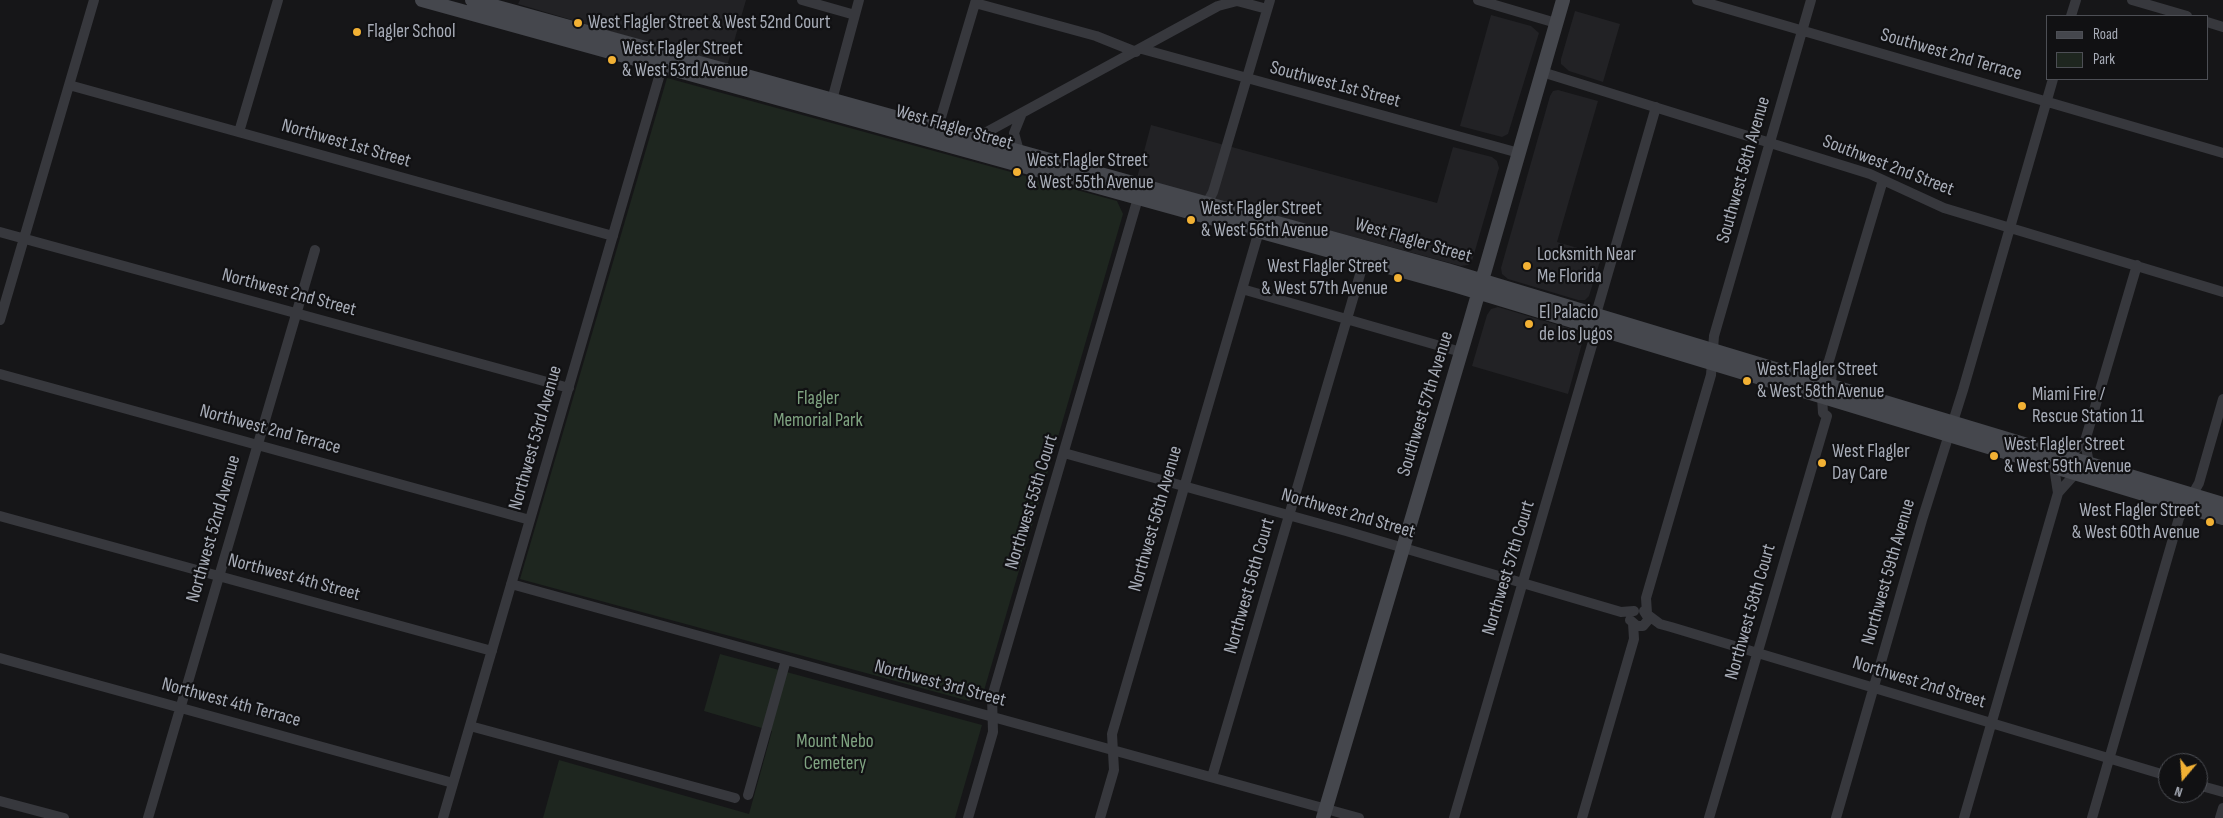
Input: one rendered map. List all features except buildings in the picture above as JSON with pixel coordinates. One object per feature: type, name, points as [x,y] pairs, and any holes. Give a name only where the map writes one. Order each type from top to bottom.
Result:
[{"type":"main road","points":[[422,0],[470,6],[639,60],[654,58],[663,60]]},
{"type":"main road","name":"Southwest 57th Avenue","points":[[1324,813],[1563,0]]},
{"type":"main road","points":[[470,6],[489,13],[508,5]]},
{"type":"main road","name":"West Flagler Street","points":[[508,5],[663,60],[936,135],[974,139],[1207,203],[1286,225],[1480,286],[1597,328],[1831,385],[2075,474],[2189,501],[2223,504]]},
{"type":"main road","name":"West Flagler Street","points":[[663,60],[695,62],[775,90],[832,100],[936,135],[952,146],[1364,261],[1596,314],[1822,397],[2071,458],[2189,501],[2223,518]]},
{"type":"main road","points":[[952,146],[974,139]]},
{"type":"main road","points":[[1182,210],[1196,208],[1207,203]]},
{"type":"main road","points":[[1259,232],[1286,225]]},
{"type":"street","points":[[0,320],[94,0]]},
{"type":"street","points":[[239,132],[278,0]]},
{"type":"street","points":[[802,0],[855,15]]},
{"type":"street","points":[[832,100],[859,0]]},
{"type":"street","points":[[1478,0],[1556,23]]},
{"type":"street","name":"Southwest 2nd Terrace","points":[[1697,0],[2223,153]]},
{"type":"street","name":"Southwest 58th Avenue","points":[[1640,618],[1711,375],[1714,336],[1811,0]]},
{"type":"street","points":[[2072,15],[2076,0]]},
{"type":"street","points":[[2132,0],[2184,15]]},
{"type":"street","points":[[974,139],[1226,3],[1237,1],[1268,5],[1213,192],[1207,203]]},
{"type":"street","points":[[936,135],[976,2]]},
{"type":"street","name":"Southwest 1st Street","points":[[976,2],[1096,36],[1139,51],[1246,78],[1519,153]]},
{"type":"street","points":[[2208,22],[2223,27]]},
{"type":"street","name":"Northwest 53rd Avenue","points":[[443,818],[663,60]]},
{"type":"street","name":"Southwest 2nd Street","points":[[1542,72],[1769,142],[1883,180],[1938,206],[2223,292]]},
{"type":"street","name":"Northwest 59th Avenue","points":[[1836,818],[1920,526],[1951,429],[2053,80]]},
{"type":"street","name":"Northwest 1st Street","points":[[69,86],[613,236]]},
{"type":"street","points":[[1596,314],[1656,107]]},
{"type":"street","points":[[1019,151],[1014,133],[1022,113]]},
{"type":"street","points":[[1816,381],[1824,366],[1828,364],[1883,180]]},
{"type":"street","name":"Northwest 55th Court","points":[[968,818],[993,732],[992,697],[1138,198]]},
{"type":"street","name":"Northwest 2nd Street","points":[[0,232],[569,388]]},
{"type":"street","name":"Northwest 56th Avenue","points":[[1100,818],[1114,770],[1112,734],[1259,232]]},
{"type":"street","name":"Northwest 52nd Avenue","points":[[148,818],[315,250]]},
{"type":"street","name":"Northwest 56th Court","points":[[1212,777],[1364,261]]},
{"type":"street","points":[[2089,464],[2085,441],[2137,265]]},
{"type":"street","points":[[1242,290],[1348,318],[1461,352]]},
{"type":"street","name":"Northwest 57th Court","points":[[1454,818],[1597,328]]},
{"type":"street","points":[[1828,364],[1832,370],[1831,385]]},
{"type":"street","name":"Northwest 2nd Terrace","points":[[0,374],[530,520]]},
{"type":"street","points":[[1822,397],[1823,413],[1827,416]]},
{"type":"street","points":[[2092,818],[2179,518],[2199,483],[2223,399]]},
{"type":"street","name":"Northwest 58th Court","points":[[1709,818],[1827,416],[1830,416],[1840,402]]},
{"type":"street","points":[[2071,458],[2075,450],[2085,441]]},
{"type":"street","name":"Northwest 2nd Street","points":[[1064,453],[1403,547],[2158,773]]},
{"type":"street","points":[[1964,818],[2058,493],[2054,467]]},
{"type":"street","points":[[2058,493],[2075,474]]},
{"type":"street","name":"Northwest 4th Street","points":[[0,516],[492,651]]},
{"type":"street","name":"Northwest 3rd Street","points":[[511,584],[1212,777],[1324,813],[1359,818]]},
{"type":"street","points":[[1582,818],[1640,618]]},
{"type":"street","name":"Northwest 4th Terrace","points":[[0,658],[453,783]]},
{"type":"street","points":[[748,795],[786,660]]},
{"type":"street","points":[[470,726],[735,798]]},
{"type":"street","points":[[2208,788],[2223,792]]},
{"type":"street","points":[[0,801],[64,818]]},
{"type":"street","points":[[2220,818],[2223,808]]},
{"type":"shaded area","points":[[520,0],[746,0],[727,66],[518,4]]},
{"type":"shaded area","points":[[1575,11],[1620,24],[1603,82],[1569,71],[1561,64]]},
{"type":"shaded area","points":[[1491,15],[1531,26],[1539,33],[1508,134],[1502,137],[1460,126]]},
{"type":"shaded area","points":[[1558,90],[1598,101],[1557,242],[1602,255],[1589,296],[1585,300],[1578,300],[1508,279],[1502,274],[1501,268],[1550,96],[1553,91]]},
{"type":"shaded area","points":[[1151,125],[1437,203],[1453,147],[1492,157],[1497,161],[1499,168],[1472,261],[1468,265],[1461,266],[1137,178]]},
{"type":"shaded area","points":[[1498,307],[1575,330],[1581,334],[1583,340],[1568,394],[1472,366],[1487,315],[1491,309]]},
{"type":"green space","name":"Flagler Memorial Park","points":[[667,78],[1117,201],[1123,214],[983,694],[969,701],[520,579]]},
{"type":"green space","name":"Mount Nebo Cemetery","points":[[720,654],[982,725],[955,818],[543,818],[559,760],[749,814],[772,731],[704,711]]},
{"type":"place","name":"West Flagler Street & West 52nd Court","points":[[578,23]]},
{"type":"place","name":"Flagler School","points":[[357,32]]},
{"type":"place","name":"West Flagler Street & West 53rd Avenue","points":[[612,60]]},
{"type":"place","name":"West Flagler Street & West 55th Avenue","points":[[1017,172]]},
{"type":"place","name":"West Flagler Street & West 56th Avenue","points":[[1191,220]]},
{"type":"place","name":"Locksmith Near Me Florida","points":[[1527,266]]},
{"type":"place","name":"West Flagler Street & West 57th Avenue","points":[[1398,278]]},
{"type":"place","name":"El Palacio de los Jugos","points":[[1529,324]]},
{"type":"place","name":"West Flagler Street & West 58th Avenue","points":[[1747,381]]},
{"type":"place","name":"Miami Fire / Rescue Station 11","points":[[2022,406]]},
{"type":"place","name":"West Flagler Street & West 59th Avenue","points":[[1994,456]]},
{"type":"place","name":"West Flagler Day Care","points":[[1822,463]]},
{"type":"place","name":"West Flagler Street & West 60th Avenue","points":[[2210,522]]}]
